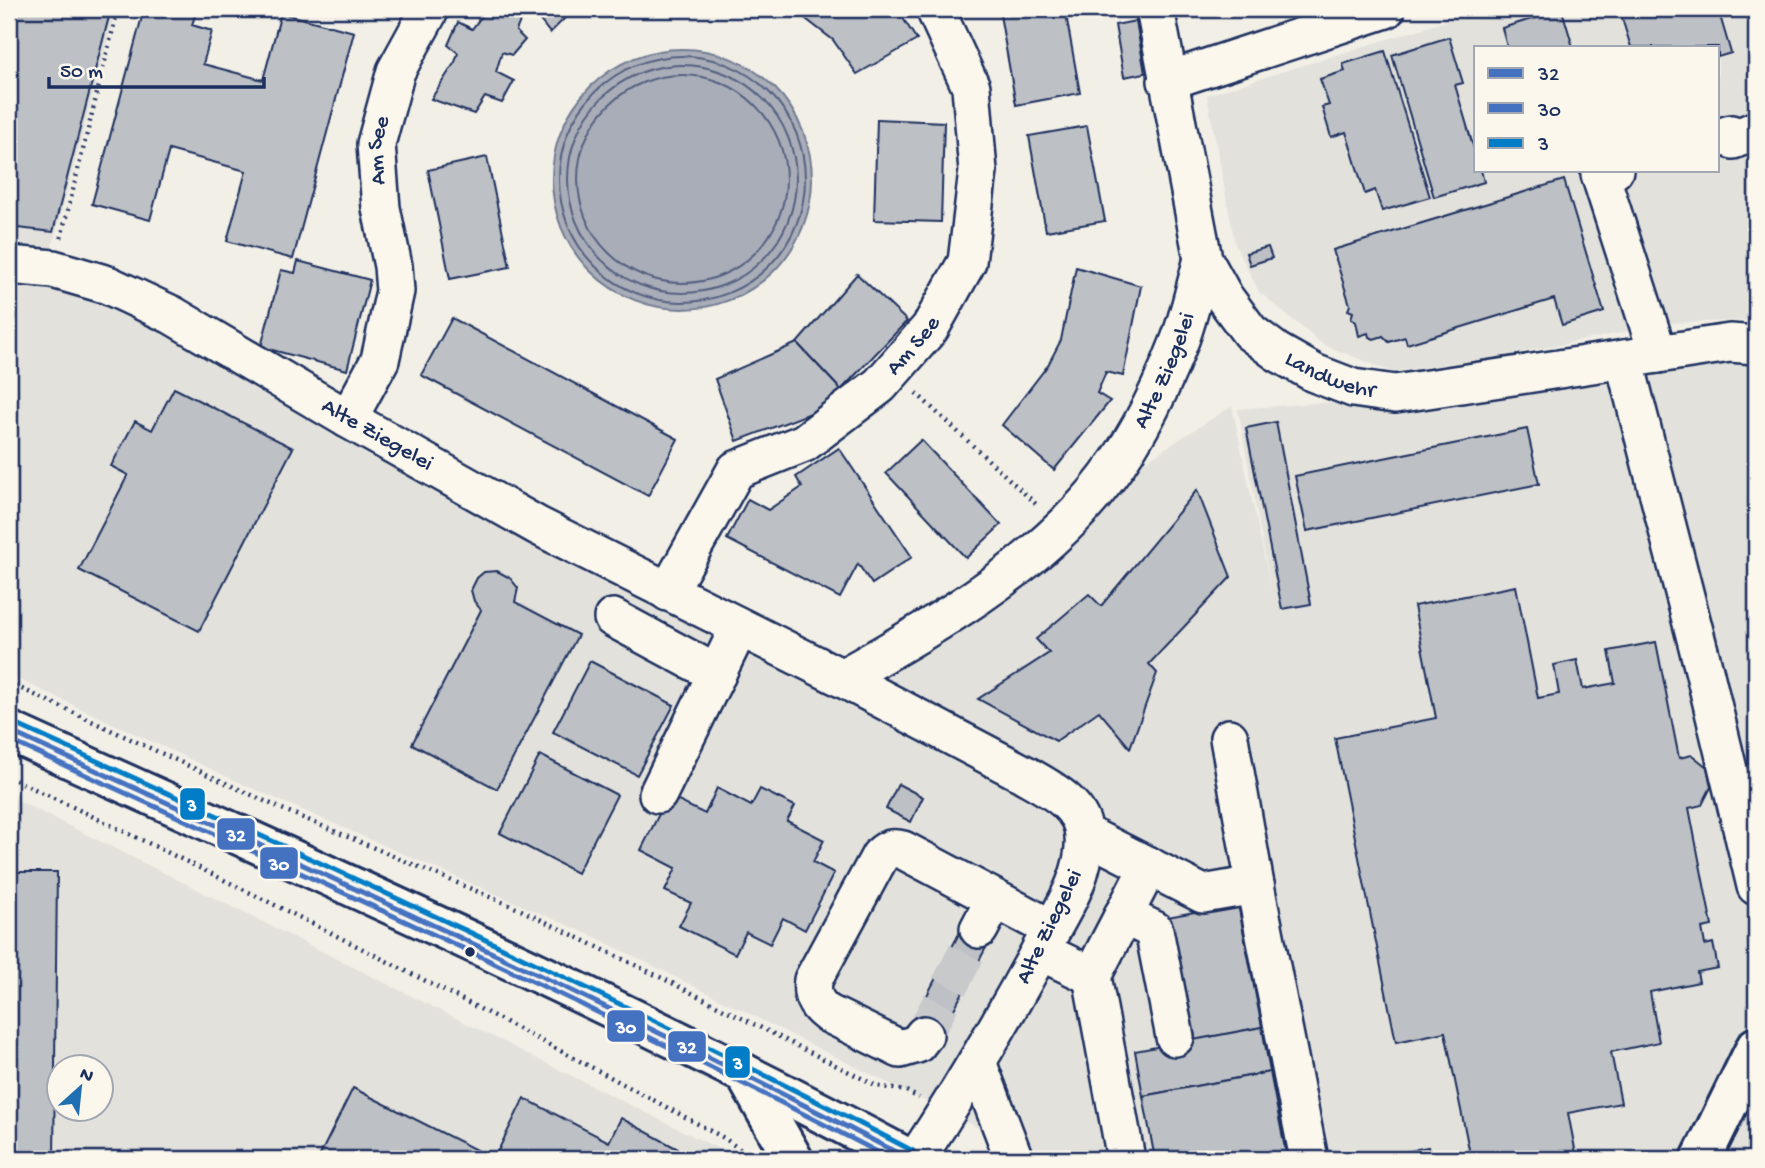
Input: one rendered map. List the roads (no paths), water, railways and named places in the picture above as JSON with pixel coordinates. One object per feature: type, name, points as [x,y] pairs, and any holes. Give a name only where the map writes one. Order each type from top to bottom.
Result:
[{"type":"main road","points":[[9,731],[473,944],[745,1074],[909,1159]]},
{"type":"main road","points":[[1700,1159],[1756,1047]]},
{"type":"main road","points":[[745,1074],[793,1159]]},
{"type":"street","name":"Am See","points":[[348,419],[380,360],[395,291],[393,266],[381,208],[376,144],[396,71],[430,9]]},
{"type":"street","name":"Am See","points":[[668,592],[736,470],[804,443],[880,385],[930,328],[967,262],[978,171],[971,87],[935,9]]},
{"type":"street","name":"Landwehr","points":[[1155,9],[1203,258],[1224,297],[1250,331],[1277,352],[1314,373],[1353,388],[1395,394],[1730,343],[1756,345]]},
{"type":"street","points":[[1167,81],[1386,9]]},
{"type":"street","points":[[1720,137],[1731,134],[1733,139],[1756,130]]},
{"type":"street","points":[[1607,172],[1600,174],[1641,357],[1698,645],[1756,886]]},
{"type":"street","name":"Alte Ziegelei","points":[[842,678],[917,636],[995,584],[1062,528],[1095,493],[1122,457],[1156,396],[1179,344],[1203,258]]},
{"type":"street","name":"Alte Ziegelei","points":[[9,265],[53,269],[108,285],[172,315],[348,419],[538,526],[842,678],[1053,790],[1076,811],[1085,834],[1082,863],[1073,888],[977,1062],[916,1159]]},
{"type":"street","points":[[613,618],[717,674]]},
{"type":"street","points":[[658,794],[740,628]]},
{"type":"street","points":[[1229,738],[1309,1159]]},
{"type":"street","points":[[1085,834],[1203,894],[1255,884]]},
{"type":"street","points":[[924,1035],[917,1044],[900,1049],[827,1013],[819,1007],[814,997],[813,980],[880,856],[890,849],[902,850],[987,914],[1046,940],[1091,976]]},
{"type":"street","points":[[1126,1159],[1091,976],[1149,866]]},
{"type":"street","points":[[1123,915],[1154,930],[1175,1037]]},
{"type":"street","points":[[977,1062],[1014,1159]]},
{"type":"water","points":[[682,49],[707,51],[732,59],[754,71],[774,87],[790,107],[802,129],[810,154],[810,204],[802,229],[790,251],[774,271],[754,287],[732,299],[707,307],[682,309],[657,307],[632,299],[610,287],[590,271],[574,251],[562,229],[554,204],[552,179],[554,154],[562,129],[574,107],[590,87],[610,71],[632,59],[657,51]]},
{"type":"tunnel","points":[[924,1035],[979,929]]}]
